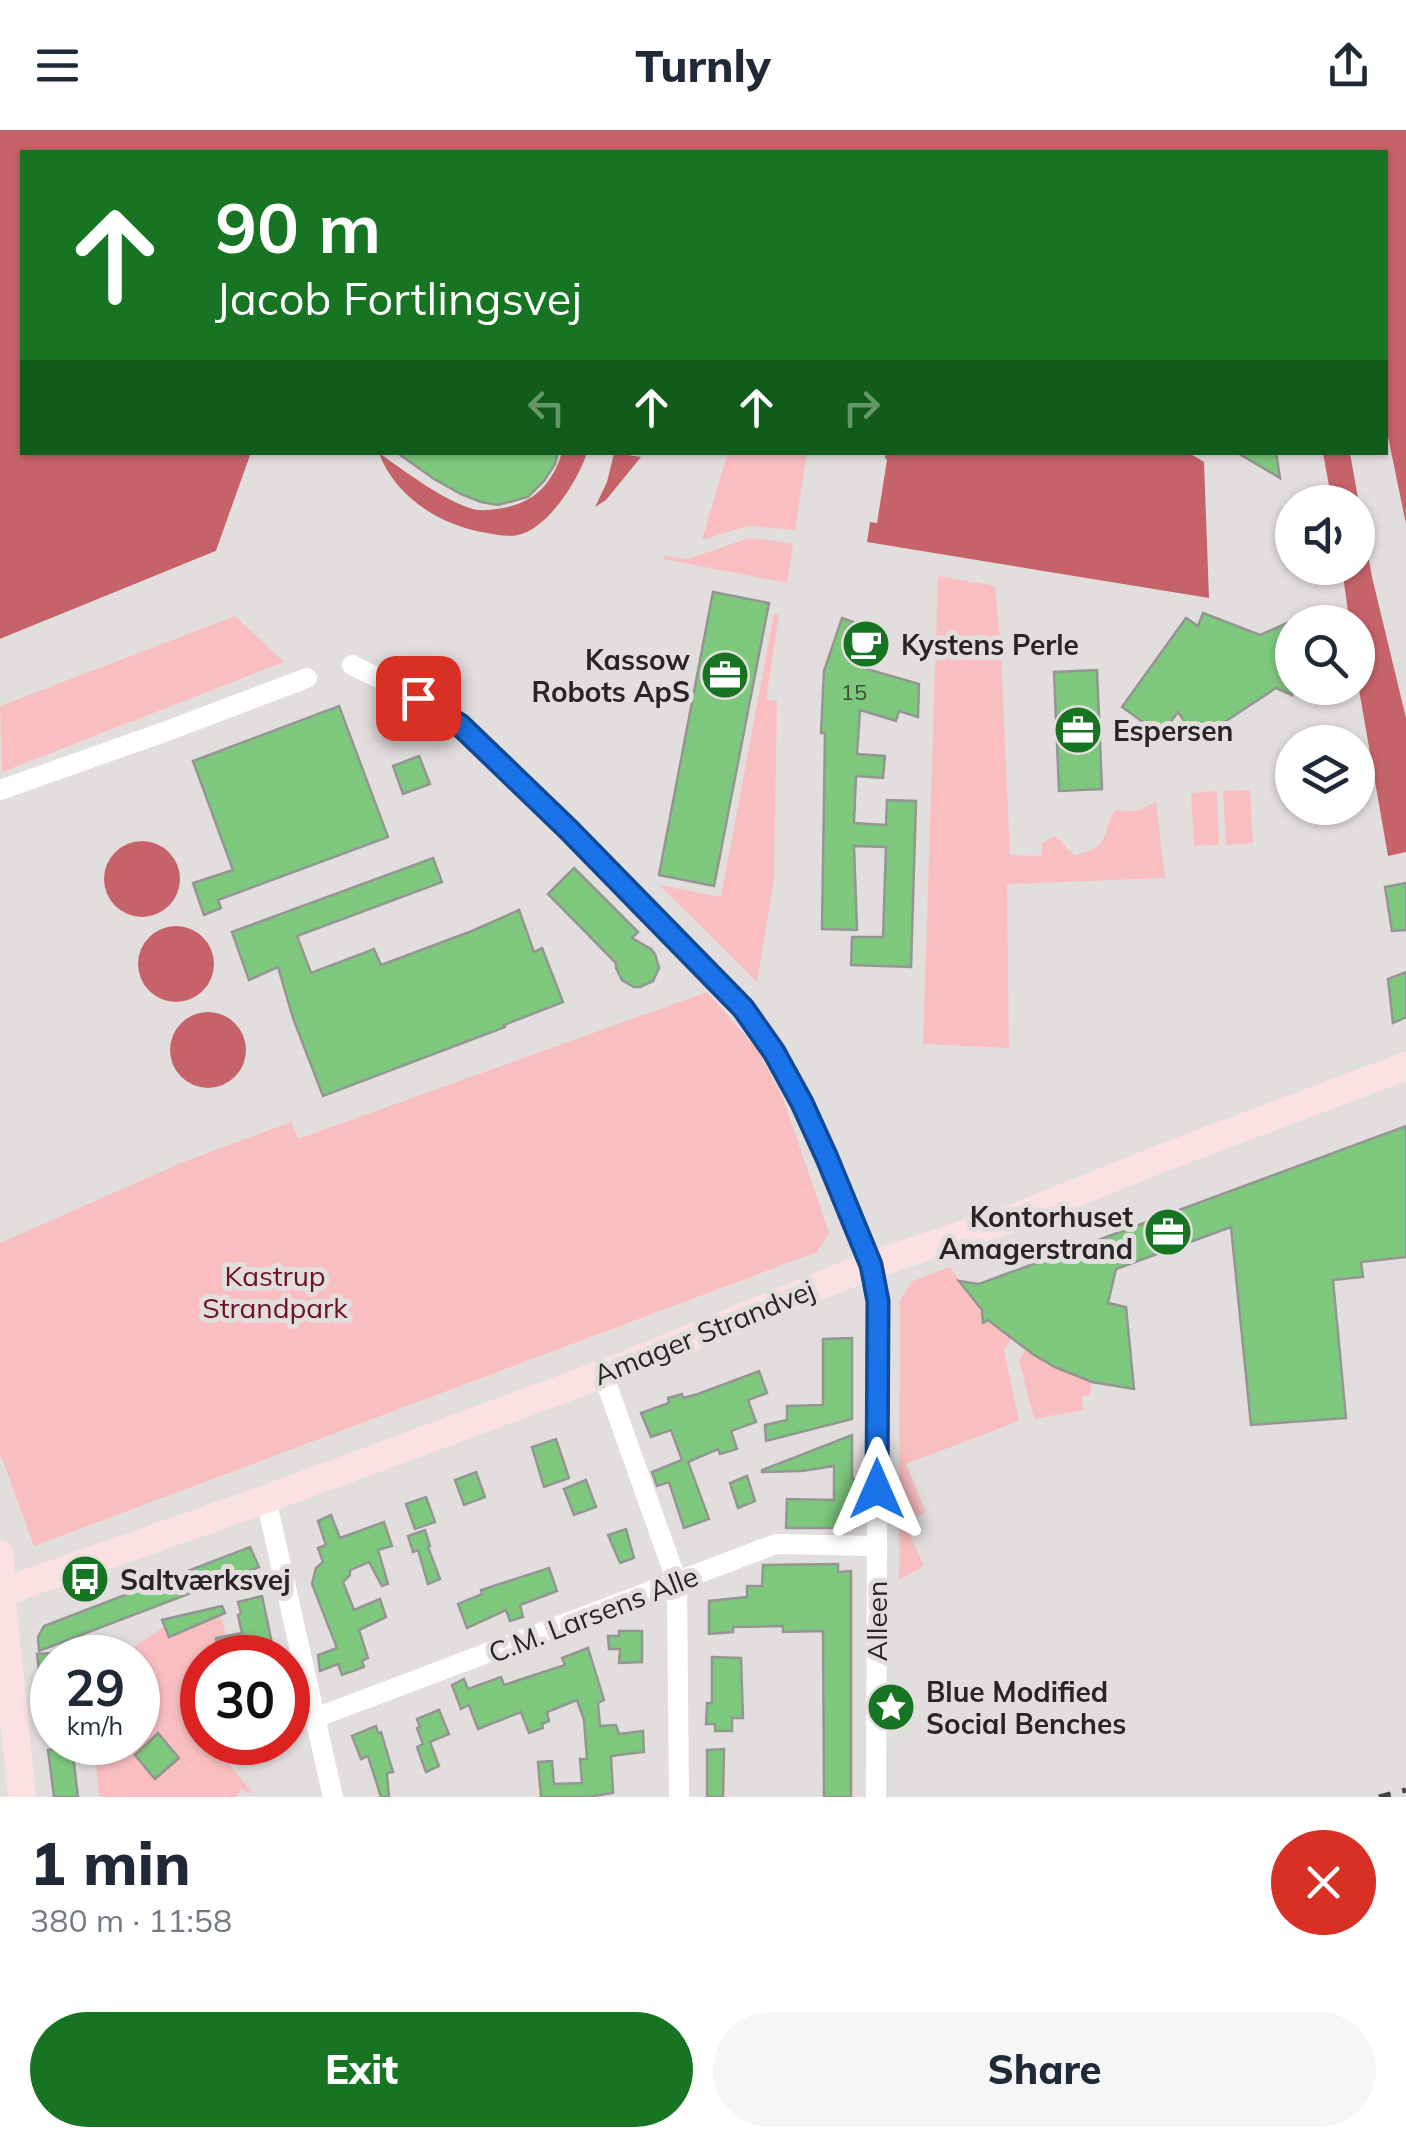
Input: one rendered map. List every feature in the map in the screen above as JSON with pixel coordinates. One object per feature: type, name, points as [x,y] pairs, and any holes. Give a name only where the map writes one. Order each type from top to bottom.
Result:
[{"type":"street","name":"Alleen","points":[[352,665],[418,698],[460,725],[568,829],[743,1008],[774,1052],[802,1103],[871,1265],[878,1301],[876,1797]]},
{"type":"street","points":[[0,790],[307,678]]},
{"type":"street","name":"Amager Strandvej","points":[[0,1592],[603,1374],[871,1265],[1014,1218],[1406,1066]]},
{"type":"street","points":[[603,1374],[677,1582],[679,1797]]},
{"type":"street","points":[[266,1499],[333,1797]]},
{"type":"street","name":"C.M. Larsens Alle","points":[[315,1718],[776,1544],[876,1546]]},
{"type":"street","points":[[0,1554],[0,1592],[22,1797]]},
{"type":"green space","points":[[727,455],[807,455],[795,530],[748,526],[702,540]]},
{"type":"green space","points":[[755,538],[793,544],[787,583],[663,559],[688,559]]},
{"type":"green space","points":[[938,576],[995,586],[1010,855],[1042,856],[1042,843],[1054,836],[1076,855],[1087,852],[1103,840],[1115,810],[1137,811],[1156,802],[1165,878],[1007,884],[1009,1048],[923,1044]]},
{"type":"green space","points":[[774,614],[779,615],[766,700],[777,701],[774,879],[757,982],[659,885],[721,897]]},
{"type":"green space","points":[[235,616],[284,662],[2,772],[0,706]]},
{"type":"green space","points":[[1250,790],[1253,843],[1226,845],[1223,791]]},
{"type":"green space","points":[[1217,791],[1219,845],[1194,846],[1191,793]]},
{"type":"green space","name":"Kastrup Strandpark","points":[[707,992],[757,1049],[783,1098],[829,1233],[817,1252],[34,1546],[0,1453],[0,1243],[183,1162],[291,1122],[298,1139]]},
{"type":"green space","points":[[950,1267],[982,1310],[983,1322],[990,1320],[1011,1339],[1004,1350],[1019,1421],[906,1464],[926,1512],[904,1522],[924,1566],[899,1580],[900,1300],[913,1281]]},
{"type":"green space","points":[[1026,1349],[1055,1367],[1092,1382],[1089,1396],[1082,1396],[1083,1410],[1034,1419],[1019,1360]]},
{"type":"green space","points":[[220,1613],[226,1634],[180,1635],[180,1765],[230,1765],[252,1792],[240,1789],[237,1797],[99,1797],[96,1765],[160,1765],[160,1635],[152,1635],[164,1627],[169,1638]]},
{"type":"shaded area","points":[[0,130],[1406,130],[1406,524],[1388,437],[1388,150],[20,150],[20,455],[250,455],[216,551],[0,639]]},
{"type":"shaded area","points":[[380,455],[437,492],[482,510],[509,507],[530,498],[546,484],[561,455],[586,455],[577,476],[551,513],[529,531],[511,536],[470,529],[437,516],[408,496]]},
{"type":"shaded area","points":[[614,455],[641,457],[606,500],[595,507]]},
{"type":"shaded area","points":[[1192,455],[1204,462],[1209,598],[867,542],[870,522],[877,523],[885,458]]},
{"type":"shaded area","points":[[1323,455],[1350,455],[1356,485],[1329,485]]},
{"type":"shaded area","points":[[1344,585],[1374,585],[1406,718],[1406,852],[1388,856],[1375,781],[1375,725],[1365,725],[1362,705],[1375,705],[1375,605],[1347,605]]},
{"type":"shaded area","points":[[142,841],[169,852],[180,879],[169,906],[142,917],[115,906],[104,879],[115,852]]},
{"type":"shaded area","points":[[176,926],[203,937],[214,964],[203,991],[176,1002],[149,991],[138,964],[149,937]]},
{"type":"shaded area","points":[[208,1012],[235,1023],[246,1050],[235,1077],[208,1088],[181,1077],[170,1050],[181,1023]]},
{"type":"pier","points":[[250,455],[256,455],[219,555],[151,588],[0,644],[0,639],[216,551]]},
{"type":"building","points":[[400,455],[557,455],[544,481],[528,497],[498,505],[461,494]]},
{"type":"building","points":[[1241,455],[1276,455],[1280,478]]},
{"type":"building","points":[[713,592],[769,603],[714,886],[659,875]]},
{"type":"building","points":[[1203,613],[1260,635],[1275,628],[1275,689],[1197,740],[1178,712],[1161,735],[1122,707],[1186,618],[1198,626]]},
{"type":"building","points":[[842,618],[876,630],[863,668],[919,684],[918,717],[899,711],[896,721],[860,710],[857,754],[885,756],[883,778],[856,776],[854,823],[886,825],[887,800],[916,801],[911,967],[851,965],[852,937],[883,937],[886,847],[854,846],[857,930],[822,929],[824,671]]},
{"type":"building","name":"Espersen","points":[[1097,670],[1102,789],[1059,791],[1054,672]]},
{"type":"building","points":[[339,706],[388,837],[218,900],[221,908],[204,915],[193,883],[233,870],[193,761]]},
{"type":"building","points":[[419,756],[430,784],[403,794],[393,766]]},
{"type":"building","points":[[433,858],[442,882],[297,936],[311,973],[374,949],[381,965],[519,910],[534,952],[542,948],[563,1002],[323,1096],[278,967],[249,980],[232,932]]},
{"type":"building","points":[[574,868],[638,932],[632,938],[655,954],[659,968],[653,981],[634,987],[622,980],[616,963],[548,894]]},
{"type":"building","points":[[1406,883],[1406,930],[1392,931],[1385,887]]},
{"type":"building","points":[[1406,972],[1406,1017],[1393,1023],[1388,979]]},
{"type":"building","points":[[1406,1126],[1406,1257],[1361,1262],[1363,1277],[1333,1280],[1346,1418],[1251,1425],[1231,1227],[1116,1269],[1108,1303],[1126,1307],[1134,1389],[1092,1382],[1034,1355],[988,1320],[983,1323],[982,1310],[959,1281],[979,1284]]},
{"type":"building","points":[[852,1338],[852,1419],[766,1441],[765,1425],[787,1420],[787,1406],[823,1405],[823,1339]]},
{"type":"building","points":[[759,1371],[767,1393],[748,1400],[756,1422],[731,1431],[737,1449],[720,1454],[718,1449],[688,1462],[709,1519],[684,1528],[669,1482],[657,1486],[652,1472],[682,1460],[671,1430],[651,1437],[641,1413],[669,1403],[668,1398],[698,1394]]},
{"type":"building","points":[[852,1435],[852,1479],[860,1479],[859,1523],[854,1528],[786,1528],[787,1499],[834,1500],[834,1466],[802,1471],[762,1470]]},
{"type":"building","points":[[556,1439],[569,1478],[544,1487],[532,1447]]},
{"type":"building","points":[[476,1472],[485,1497],[464,1505],[455,1480]]},
{"type":"building","points":[[747,1476],[755,1501],[738,1508],[730,1483]]},
{"type":"building","points":[[586,1480],[596,1507],[574,1515],[564,1489]]},
{"type":"building","points":[[426,1497],[435,1522],[415,1529],[406,1504]]},
{"type":"building","points":[[331,1515],[340,1538],[384,1522],[392,1546],[378,1550],[388,1584],[382,1586],[369,1562],[350,1570],[343,1582],[354,1610],[380,1599],[386,1617],[359,1630],[368,1658],[362,1661],[364,1667],[342,1675],[338,1664],[320,1671],[318,1655],[337,1648],[312,1584],[316,1568],[323,1562],[318,1548],[326,1545],[318,1521]]},
{"type":"building","points":[[626,1529],[634,1558],[620,1563],[608,1535]]},
{"type":"building","points":[[425,1530],[440,1579],[428,1584],[418,1550],[413,1552],[408,1536]]},
{"type":"building","points":[[250,1547],[259,1567],[81,1635],[39,1635],[44,1626]]},
{"type":"building","points":[[838,1564],[838,1572],[851,1571],[851,1797],[824,1797],[823,1631],[783,1632],[783,1626],[733,1627],[733,1632],[709,1634],[709,1601],[747,1597],[747,1586],[762,1586],[763,1565]]},
{"type":"building","points":[[549,1568],[557,1591],[520,1605],[523,1617],[510,1621],[506,1610],[467,1628],[458,1604],[482,1594],[481,1590]]},
{"type":"building","points":[[262,1596],[270,1635],[232,1635],[242,1633],[238,1602]]},
{"type":"building","points":[[222,1606],[225,1613],[169,1637],[162,1620]]},
{"type":"building","points":[[619,1631],[642,1631],[642,1662],[619,1663],[620,1649],[609,1649],[608,1636],[619,1636]]},
{"type":"building","points":[[588,1648],[604,1700],[598,1703],[600,1726],[616,1725],[619,1734],[643,1731],[644,1752],[611,1756],[613,1793],[541,1797],[538,1762],[552,1761],[554,1784],[582,1783],[580,1759],[587,1759],[584,1720],[577,1700],[547,1712],[549,1721],[542,1724],[543,1728],[529,1733],[521,1712],[478,1729],[469,1705],[461,1709],[452,1685],[464,1679],[468,1689],[501,1677],[504,1685],[565,1665],[562,1658]]},
{"type":"building","points":[[712,1657],[741,1658],[743,1718],[732,1718],[732,1731],[715,1731],[715,1724],[706,1724],[707,1703],[712,1703]]},
{"type":"building","points":[[439,1710],[449,1734],[430,1742],[439,1766],[426,1772],[417,1747],[423,1744],[417,1719]]},
{"type":"building","points":[[376,1726],[393,1772],[387,1773],[389,1797],[381,1797],[368,1756],[361,1759],[352,1736]]},
{"type":"building","points":[[160,1735],[179,1758],[155,1779],[143,1765],[160,1765]]},
{"type":"building","points":[[724,1749],[723,1797],[707,1797],[707,1750]]},
{"type":"building","points":[[50,1765],[74,1765],[78,1797],[54,1797]]},
{"type":"railway","points":[[1379,1797],[1406,1790]]},
{"type":"place","name":"Kystens Perle","points":[[866,644]]},
{"type":"place","name":"Kassow Robots ApS","points":[[725,675]]},
{"type":"place","name":"Espersen","points":[[1078,730]]},
{"type":"place","name":"Kontorhuset Amagerstrand","points":[[1168,1232]]},
{"type":"place","name":"Saltværksvej","points":[[85,1579]]},
{"type":"place","name":"Blue Modified Social Benches","points":[[891,1707]]},
{"type":"route","points":[[418,698],[460,725],[568,829],[743,1008],[774,1052],[802,1103],[871,1265],[878,1301],[877,1489]]}]
